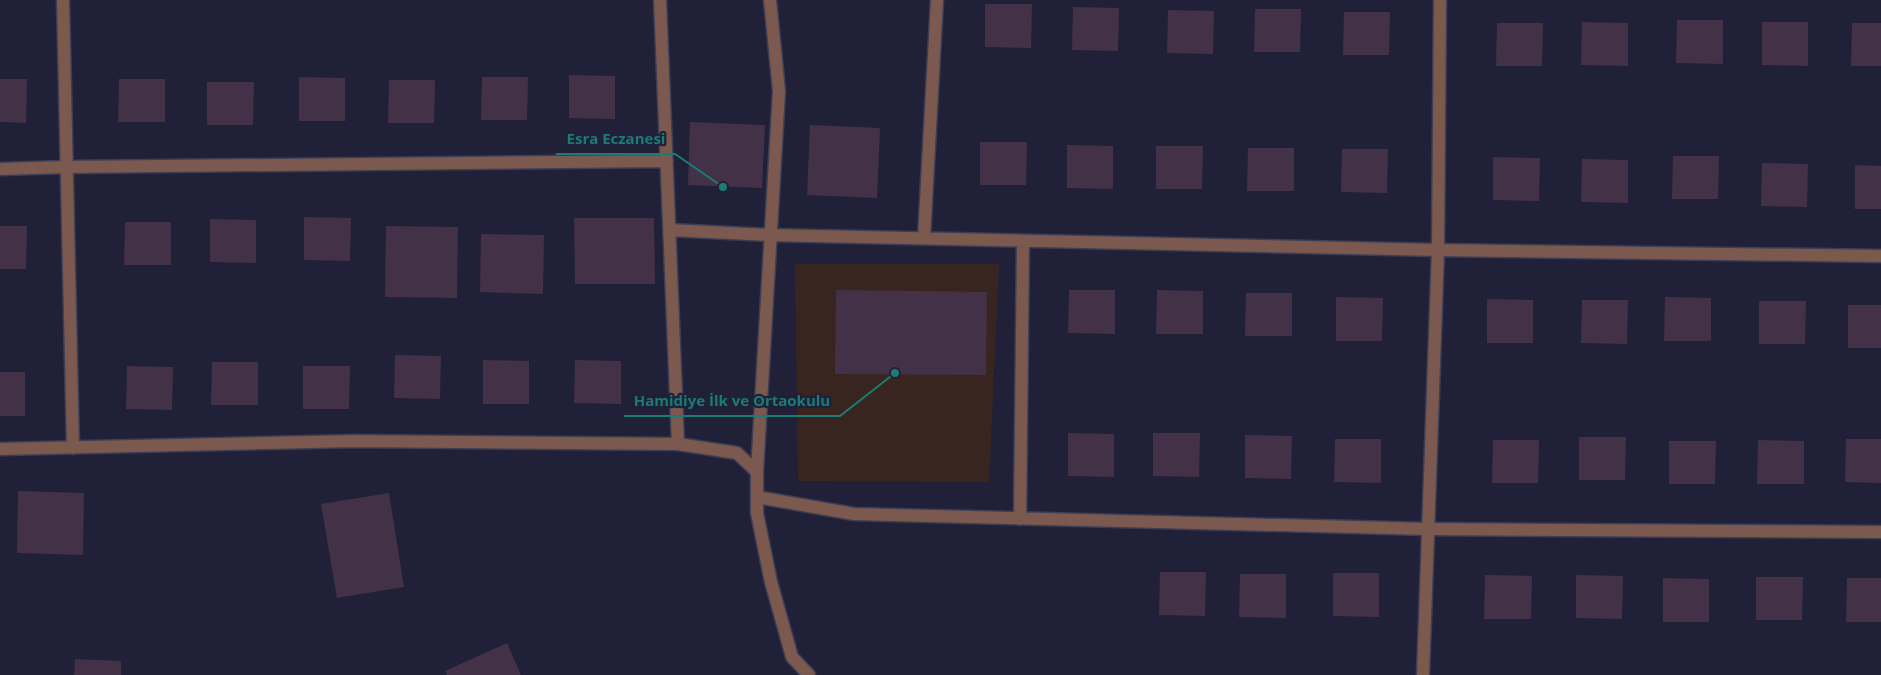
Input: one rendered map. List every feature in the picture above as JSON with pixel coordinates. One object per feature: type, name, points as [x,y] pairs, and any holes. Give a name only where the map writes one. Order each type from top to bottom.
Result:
[{"type":"street","points":[[63,0],[73,448]]},
{"type":"street","points":[[660,0],[678,444]]},
{"type":"street","points":[[770,0],[779,91],[756,472],[757,513],[771,582],[792,657],[809,675]]},
{"type":"street","points":[[924,238],[937,0]]},
{"type":"street","points":[[1423,675],[1438,250],[1440,0]]},
{"type":"street","points":[[0,169],[667,161]]},
{"type":"street","points":[[670,230],[770,235],[1438,250],[1881,256]]},
{"type":"street","points":[[1020,519],[1023,241]]},
{"type":"street","points":[[0,449],[354,441],[678,444],[737,453],[756,472]]},
{"type":"street","points":[[757,497],[854,514],[1428,529],[1881,532]]},
{"type":"shaded area","points":[[795,264],[999,264],[989,482],[798,481]]},
{"type":"building","points":[[985,4],[1032,4],[1031,48],[985,47]]},
{"type":"building","points":[[1073,7],[1119,8],[1118,51],[1072,50]]},
{"type":"building","points":[[1255,9],[1301,9],[1300,52],[1254,52]]},
{"type":"building","points":[[1168,10],[1214,11],[1213,54],[1167,53]]},
{"type":"building","points":[[1344,12],[1390,12],[1389,55],[1343,55]]},
{"type":"building","points":[[1677,20],[1723,20],[1723,64],[1676,63]]},
{"type":"building","points":[[1582,22],[1628,23],[1628,66],[1581,65]]},
{"type":"building","points":[[1762,22],[1808,22],[1808,66],[1762,65]]},
{"type":"building","points":[[1497,23],[1543,23],[1542,66],[1496,66]]},
{"type":"building","points":[[1852,23],[1881,23],[1881,66],[1851,66]]},
{"type":"building","points":[[569,75],[615,76],[615,119],[569,118]]},
{"type":"building","points":[[299,77],[345,78],[345,121],[299,121]]},
{"type":"building","points":[[482,77],[528,77],[527,120],[481,120]]},
{"type":"building","points":[[0,79],[27,79],[26,123],[0,122]]},
{"type":"building","points":[[119,79],[165,79],[165,122],[118,122]]},
{"type":"building","points":[[389,80],[435,80],[434,123],[388,123]]},
{"type":"building","points":[[207,82],[254,82],[253,125],[207,125]]},
{"type":"building","points":[[690,122],[765,125],[762,188],[688,185]]},
{"type":"building","points":[[810,125],[880,128],[877,198],[807,195]]},
{"type":"building","points":[[980,142],[1027,142],[1026,185],[980,185]]},
{"type":"building","points":[[1067,145],[1113,146],[1113,189],[1067,188]]},
{"type":"building","points":[[1156,146],[1203,146],[1202,189],[1156,189]]},
{"type":"building","points":[[1248,148],[1294,148],[1294,191],[1247,191]]},
{"type":"building","points":[[1342,149],[1388,149],[1387,193],[1341,192]]},
{"type":"building","points":[[1673,156],[1719,156],[1718,199],[1672,199]]},
{"type":"building","points":[[1493,157],[1540,158],[1539,201],[1493,200]]},
{"type":"building","points":[[1582,159],[1628,160],[1628,203],[1581,202]]},
{"type":"building","points":[[1762,163],[1808,164],[1807,207],[1761,206]]},
{"type":"building","points":[[1855,165],[1881,166],[1881,209],[1855,209]]},
{"type":"building","points":[[304,217],[351,218],[350,261],[304,260]]},
{"type":"building","points":[[574,218],[654,218],[655,284],[575,284]]},
{"type":"building","points":[[210,219],[256,220],[256,263],[210,262]]},
{"type":"building","points":[[125,222],[171,222],[171,265],[124,265]]},
{"type":"building","points":[[0,226],[27,226],[26,269],[0,269]]},
{"type":"building","points":[[386,226],[458,227],[457,298],[385,297]]},
{"type":"building","points":[[481,234],[544,235],[543,294],[480,292]]},
{"type":"building","points":[[836,290],[987,292],[986,375],[835,374]]},
{"type":"building","points":[[1069,290],[1115,290],[1115,334],[1068,333]]},
{"type":"building","points":[[1157,290],[1203,291],[1203,334],[1156,334]]},
{"type":"building","points":[[1246,293],[1292,293],[1292,336],[1245,336]]},
{"type":"building","points":[[1336,297],[1383,298],[1382,341],[1336,341]]},
{"type":"building","points":[[1665,297],[1711,298],[1711,341],[1664,341]]},
{"type":"building","points":[[1487,299],[1533,300],[1533,343],[1487,343]]},
{"type":"building","points":[[1582,300],[1628,300],[1627,344],[1581,343]]},
{"type":"building","points":[[1759,301],[1806,301],[1805,344],[1759,344]]},
{"type":"building","points":[[1848,305],[1881,305],[1881,348],[1848,348]]},
{"type":"building","points":[[395,355],[441,356],[440,399],[394,398]]},
{"type":"building","points":[[483,360],[529,361],[529,404],[483,404]]},
{"type":"building","points":[[575,360],[621,361],[621,404],[574,403]]},
{"type":"building","points":[[212,362],[258,362],[258,405],[211,405]]},
{"type":"building","points":[[127,366],[173,367],[172,410],[126,409]]},
{"type":"building","points":[[303,366],[350,366],[349,409],[303,409]]},
{"type":"building","points":[[0,372],[25,372],[25,416],[0,416]]},
{"type":"building","points":[[1068,433],[1114,434],[1114,477],[1068,476]]},
{"type":"building","points":[[1153,433],[1200,433],[1199,477],[1153,476]]},
{"type":"building","points":[[1245,435],[1292,436],[1291,479],[1245,478]]},
{"type":"building","points":[[1579,437],[1626,437],[1625,480],[1579,480]]},
{"type":"building","points":[[1335,439],[1381,439],[1381,483],[1334,482]]},
{"type":"building","points":[[1846,439],[1881,439],[1881,483],[1845,482]]},
{"type":"building","points":[[1493,440],[1539,440],[1538,483],[1492,483]]},
{"type":"building","points":[[1758,440],[1804,441],[1804,484],[1757,484]]},
{"type":"building","points":[[1669,441],[1716,441],[1715,484],[1669,484]]},
{"type":"building","points":[[18,491],[84,493],[83,555],[17,553]]},
{"type":"building","points":[[389,493],[404,587],[337,598],[321,504]]},
{"type":"building","points":[[1160,572],[1206,572],[1205,616],[1159,615]]},
{"type":"building","points":[[1333,573],[1379,573],[1379,617],[1333,616]]},
{"type":"building","points":[[1240,574],[1286,574],[1286,618],[1239,617]]},
{"type":"building","points":[[1485,575],[1532,576],[1531,619],[1484,619]]},
{"type":"building","points":[[1576,575],[1623,576],[1622,619],[1576,618]]},
{"type":"building","points":[[1756,577],[1803,577],[1802,620],[1756,620]]},
{"type":"building","points":[[1663,578],[1709,579],[1709,622],[1663,622]]},
{"type":"building","points":[[1847,578],[1881,578],[1881,622],[1846,622]]},
{"type":"building","points":[[507,643],[521,675],[447,675],[445,671]]},
{"type":"building","points":[[75,659],[121,661],[121,675],[74,675]]},
{"type":"place","name":"Esra Eczanesi","points":[[723,187]]},
{"type":"place","name":"Hamidiye İlk ve Ortaokulu","points":[[895,373]]}]
